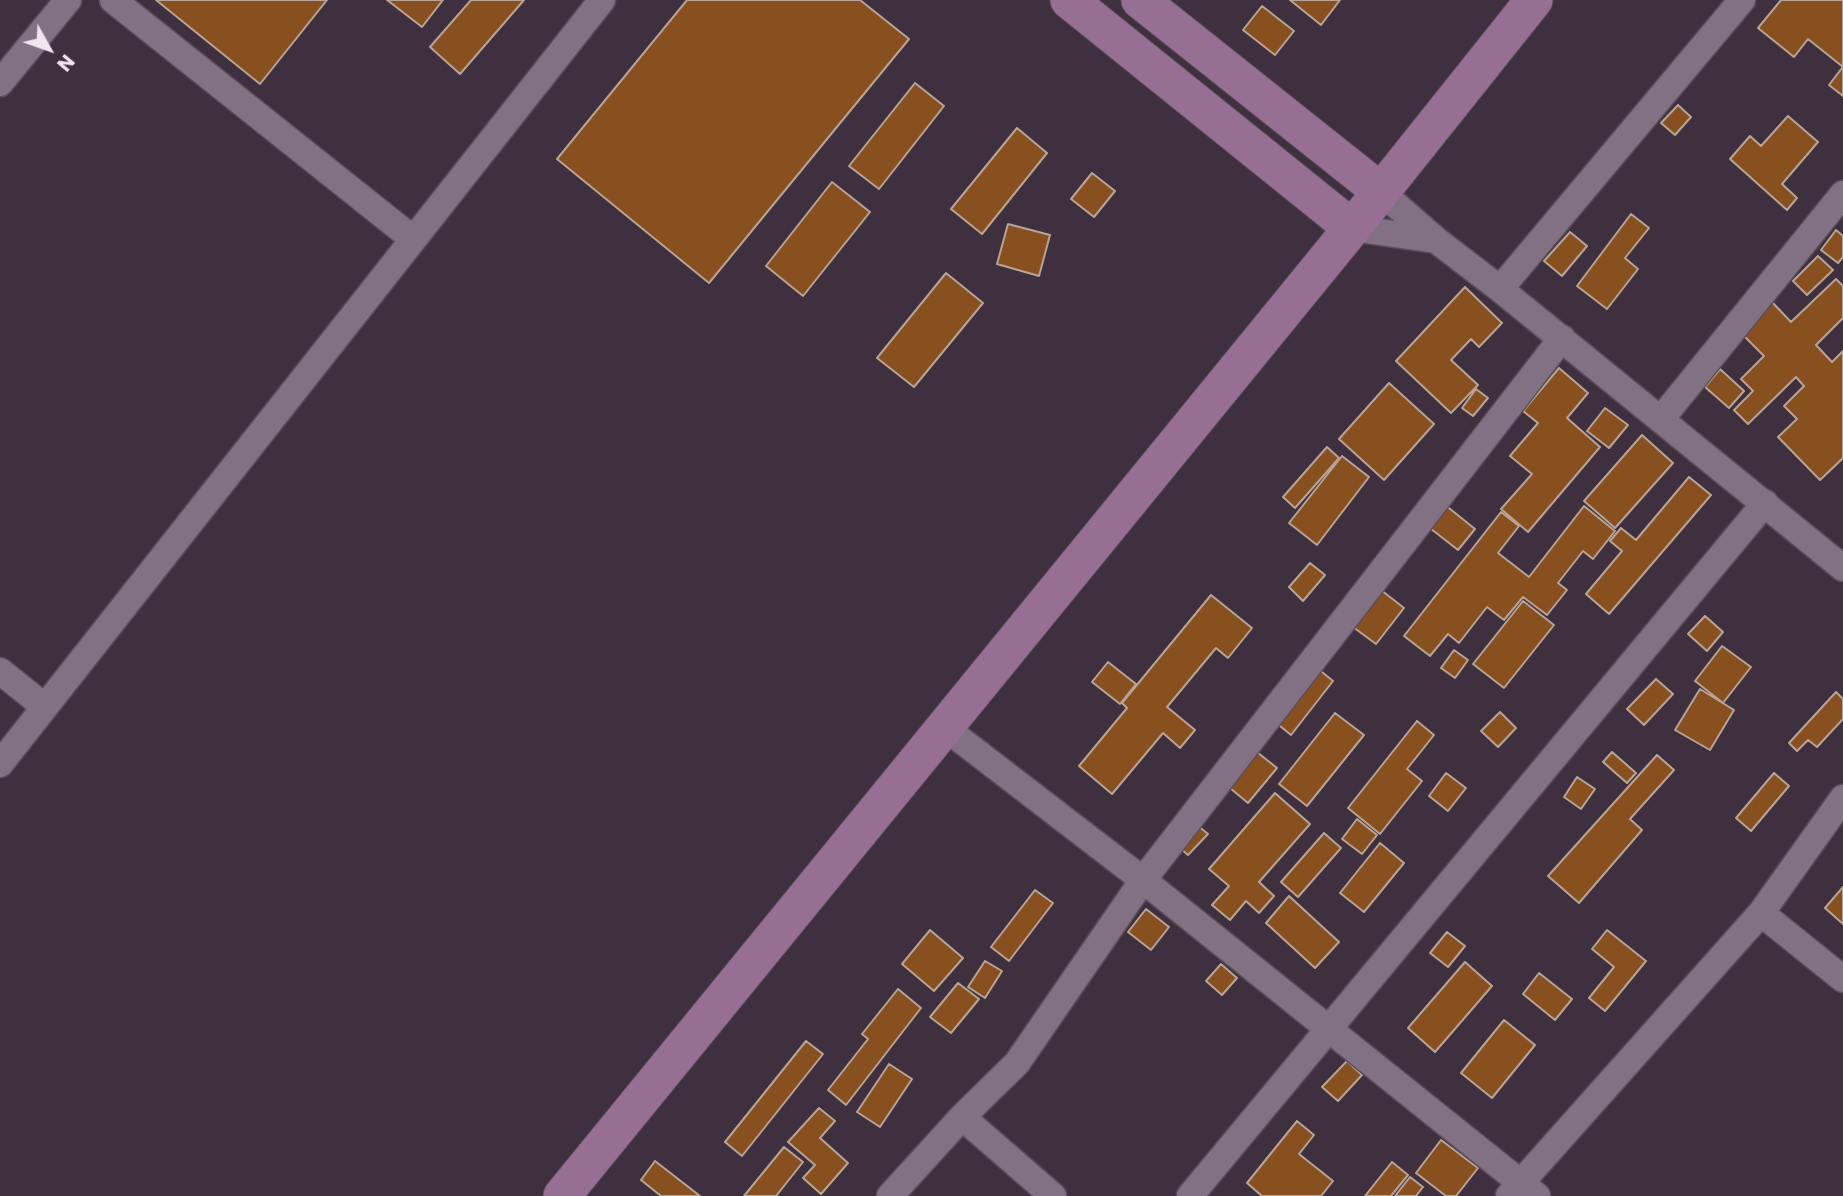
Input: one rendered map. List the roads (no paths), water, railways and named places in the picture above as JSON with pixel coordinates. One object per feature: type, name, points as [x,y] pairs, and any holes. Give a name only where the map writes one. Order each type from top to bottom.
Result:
[{"type":"street","points":[[0,83],[68,0]]},
{"type":"street","points":[[113,0],[413,239]]},
{"type":"street","points":[[0,764],[602,0]]},
{"type":"street","points":[[1069,0],[1352,228],[1436,240]]},
{"type":"street","points":[[1140,0],[1380,191],[1436,240],[1840,560]]},
{"type":"street","points":[[562,1196],[1352,228],[1534,0]]},
{"type":"street","points":[[1500,289],[1742,0]]},
{"type":"street","points":[[1661,419],[1843,194]]},
{"type":"street","points":[[890,1196],[961,1117],[1017,1063],[1143,880],[1562,338]]},
{"type":"street","points":[[1190,1196],[1765,503]]},
{"type":"street","points":[[0,671],[45,706]]},
{"type":"street","points":[[944,727],[1143,880],[1328,1029],[1522,1191],[1761,913],[1843,798]]},
{"type":"street","points":[[1761,913],[1843,979]]},
{"type":"street","points":[[961,1117],[1053,1196]]}]
